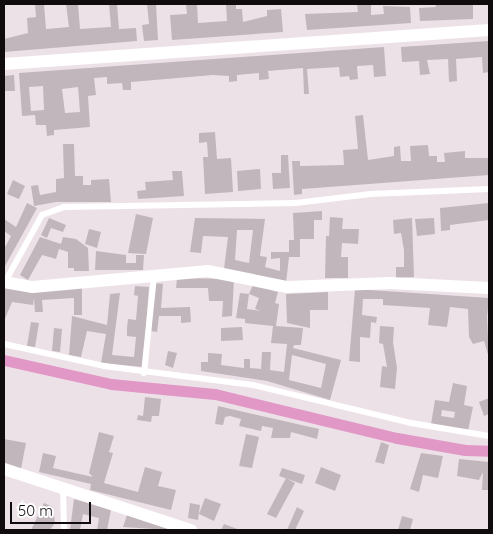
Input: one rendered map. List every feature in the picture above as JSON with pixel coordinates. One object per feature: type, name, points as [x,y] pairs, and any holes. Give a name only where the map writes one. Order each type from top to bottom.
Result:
[{"type":"street","points":[[4,64],[489,30]]},
{"type":"street","points":[[5,282],[32,287],[208,271],[287,287],[390,282],[489,288]]},
{"type":"street","points":[[4,469],[63,487],[178,528],[191,530]]},
{"type":"lane","points":[[5,282],[42,215],[52,209],[296,203],[370,194],[489,189]]},
{"type":"lane","points":[[144,373],[154,276]]},
{"type":"lane","points":[[4,344],[144,373],[254,386],[410,423],[489,436]]},
{"type":"lane","points":[[60,530],[64,527],[63,487]]},
{"type":"building","points":[[35,4],[44,4],[46,29],[69,27],[66,4],[78,4],[80,29],[111,27],[109,4],[117,4],[119,29],[136,28],[137,41],[4,52],[4,39],[28,33],[27,18],[36,17]]},
{"type":"building","points":[[147,4],[156,4],[158,40],[144,41],[142,25],[149,24]]},
{"type":"building","points":[[186,4],[197,4],[198,23],[227,21],[226,4],[236,4],[236,9],[242,9],[243,22],[267,16],[267,10],[281,9],[283,32],[172,40],[170,15],[187,14]]},
{"type":"building","points":[[357,4],[371,4],[371,15],[384,14],[383,6],[410,7],[411,23],[307,30],[305,14],[358,12]]},
{"type":"building","points":[[435,4],[473,4],[473,19],[420,21],[419,8],[436,7]]},
{"type":"building","points":[[489,41],[489,72],[483,73],[482,57],[456,59],[457,81],[449,82],[448,59],[427,60],[430,74],[420,75],[419,61],[402,62],[401,47]]},
{"type":"building","points":[[384,47],[386,76],[374,77],[373,65],[357,66],[358,79],[350,80],[349,76],[340,77],[339,67],[307,69],[309,94],[304,94],[303,68],[268,71],[269,79],[259,80],[259,73],[237,75],[237,81],[229,82],[229,76],[213,75],[131,82],[131,90],[123,90],[122,83],[107,84],[107,77],[94,78],[96,95],[88,96],[90,127],[54,130],[54,135],[47,136],[46,125],[36,125],[35,115],[22,116],[19,73]],"holes":[[[43,86],[44,110],[31,111],[29,87]],[[78,87],[80,112],[65,113],[62,89]]]},
{"type":"building","points":[[14,75],[15,91],[4,91],[4,76]]},
{"type":"building","points":[[363,115],[368,160],[394,156],[394,147],[400,146],[401,161],[411,161],[410,146],[428,145],[429,156],[437,156],[437,162],[445,162],[444,153],[465,151],[465,158],[489,158],[489,175],[302,189],[302,194],[294,195],[292,161],[300,161],[300,166],[344,165],[343,150],[358,149],[355,116]]},
{"type":"building","points":[[215,132],[217,159],[231,158],[233,192],[205,194],[203,157],[208,157],[207,142],[199,143],[199,133]]},
{"type":"building","points":[[63,144],[74,144],[75,176],[83,176],[83,185],[91,185],[91,180],[109,179],[111,202],[56,202],[34,206],[31,186],[38,185],[40,195],[56,192],[56,179],[64,178]]},
{"type":"building","points":[[281,155],[288,155],[290,188],[273,189],[272,173],[281,173]]},
{"type":"building","points":[[260,169],[261,189],[238,191],[237,171]]},
{"type":"building","points":[[172,171],[182,171],[184,196],[138,199],[137,191],[146,190],[145,182],[173,180]]},
{"type":"building","points":[[13,180],[25,186],[19,199],[7,194]]},
{"type":"building","points":[[27,203],[37,208],[4,268],[4,249],[11,236],[4,231],[4,219],[16,227]]},
{"type":"building","points":[[489,203],[489,220],[450,225],[450,230],[441,231],[440,208]]},
{"type":"building","points":[[322,211],[322,220],[314,220],[314,239],[300,239],[300,257],[289,257],[286,283],[224,269],[228,237],[203,236],[201,253],[190,252],[195,218],[265,219],[260,256],[267,257],[265,267],[280,271],[280,258],[271,259],[271,252],[289,252],[289,240],[294,240],[293,213]],"holes":[[[237,230],[253,230],[249,263],[235,260]]]},
{"type":"building","points":[[136,214],[153,218],[146,254],[128,253]]},
{"type":"building","points":[[330,217],[343,218],[342,229],[359,229],[358,244],[342,243],[341,257],[348,257],[348,278],[325,278],[326,236],[329,236]]},
{"type":"building","points":[[49,218],[66,225],[63,232],[51,228],[47,238],[41,235]]},
{"type":"building","points":[[412,218],[414,277],[396,278],[396,267],[404,267],[404,250],[401,233],[394,234],[393,220]]},
{"type":"building","points":[[434,218],[435,234],[417,236],[415,219]]},
{"type":"building","points":[[89,229],[101,232],[97,248],[85,244]]},
{"type":"building","points":[[40,237],[61,244],[63,237],[76,239],[88,248],[89,271],[74,271],[74,268],[68,268],[68,252],[59,249],[56,259],[42,255],[28,280],[20,275]]},
{"type":"building","points":[[96,251],[126,255],[126,263],[136,263],[136,255],[144,255],[143,270],[95,270]]},
{"type":"building","points":[[177,278],[234,279],[232,316],[222,317],[223,301],[209,301],[208,288],[176,288]]},
{"type":"building","points":[[155,283],[163,284],[161,308],[190,307],[191,322],[181,323],[181,316],[159,316],[157,332],[151,331]]},
{"type":"building","points":[[253,285],[278,292],[275,303],[279,304],[276,326],[303,328],[301,345],[294,345],[293,348],[341,360],[330,400],[267,381],[201,371],[201,362],[208,362],[208,353],[222,354],[221,365],[244,368],[244,359],[250,359],[250,368],[261,369],[262,352],[271,352],[270,370],[284,372],[287,344],[271,343],[273,326],[245,323],[245,319],[236,318],[240,293],[249,294]],"holes":[[[249,294],[259,298],[255,309],[261,311],[247,309]],[[292,355],[326,364],[321,388],[289,380]]]},
{"type":"building","points":[[4,286],[82,287],[82,315],[74,315],[74,298],[42,300],[43,312],[35,312],[34,298],[33,305],[12,302],[4,321]]},
{"type":"building","points":[[135,286],[149,287],[143,367],[101,363],[106,334],[87,331],[81,357],[69,355],[72,316],[107,325],[110,294],[120,293],[112,355],[134,357],[136,337],[127,336],[127,328],[128,319],[136,320],[138,296],[134,295]]},
{"type":"building","points":[[355,289],[489,298],[487,317],[489,358],[484,341],[473,344],[469,337],[468,309],[450,307],[447,327],[428,325],[430,308],[383,305],[383,299],[363,299],[362,315],[377,317],[376,323],[371,322],[370,338],[360,337],[360,362],[349,361]]},
{"type":"building","points":[[328,292],[328,310],[310,310],[310,328],[287,323],[286,294]]},
{"type":"building","points":[[31,322],[39,323],[35,347],[27,346]]},
{"type":"building","points":[[380,326],[394,327],[393,342],[397,368],[395,389],[380,387],[382,366],[387,367],[383,344],[379,343]]},
{"type":"building","points":[[242,327],[243,340],[221,341],[221,328]]},
{"type":"building","points":[[54,328],[62,329],[60,352],[52,351]]},
{"type":"building","points":[[168,351],[177,353],[173,368],[165,365]]},
{"type":"building","points":[[453,383],[467,386],[464,405],[473,407],[468,431],[431,424],[435,400],[449,402]],"holes":[[[442,410],[455,412],[454,418],[441,416]]]},
{"type":"building","points":[[145,397],[161,399],[159,416],[152,416],[151,422],[137,420],[138,415],[143,416]]},
{"type":"building","points":[[489,398],[489,414],[484,416],[479,402]]},
{"type":"building","points":[[218,406],[319,429],[317,439],[291,432],[290,438],[271,438],[273,428],[262,426],[261,431],[239,426],[241,419],[230,416],[225,417],[223,425],[215,424]]},
{"type":"building","points":[[99,432],[114,436],[109,452],[113,453],[104,483],[138,492],[145,467],[162,472],[158,486],[176,490],[171,510],[90,490],[91,484],[39,472],[43,453],[56,456],[53,468],[93,477],[89,473]]},
{"type":"building","points":[[246,434],[259,437],[252,468],[239,466]]},
{"type":"building","points":[[4,439],[26,443],[21,469],[4,465]]},
{"type":"building","points":[[381,442],[389,445],[384,464],[375,462]]},
{"type":"building","points":[[421,453],[443,456],[438,478],[423,475],[419,492],[410,489]]},
{"type":"building","points":[[459,459],[489,462],[489,490],[482,490],[483,472],[479,480],[457,476]]},
{"type":"building","points":[[321,467],[341,475],[335,491],[315,483]]},
{"type":"building","points":[[282,468],[305,475],[302,484],[279,476]]},
{"type":"building","points":[[286,478],[295,483],[276,518],[267,514]]},
{"type":"building","points":[[205,498],[221,504],[214,521],[199,514]]},
{"type":"building","points":[[74,499],[111,510],[107,530],[97,530],[99,518],[83,514],[80,530],[70,530]]},
{"type":"building","points":[[44,503],[53,507],[55,523],[50,530],[31,530]]},
{"type":"building","points":[[190,503],[200,505],[198,520],[188,518]]},
{"type":"building","points":[[297,507],[304,511],[295,530],[287,530]]},
{"type":"building","points":[[127,515],[171,530],[123,527]]},
{"type":"building","points":[[402,516],[413,519],[410,530],[398,530]]},
{"type":"building","points":[[224,524],[240,530],[221,530]]},
{"type":"waterway","points":[[4,360],[111,384],[215,394],[397,438],[465,450],[489,451]]}]
